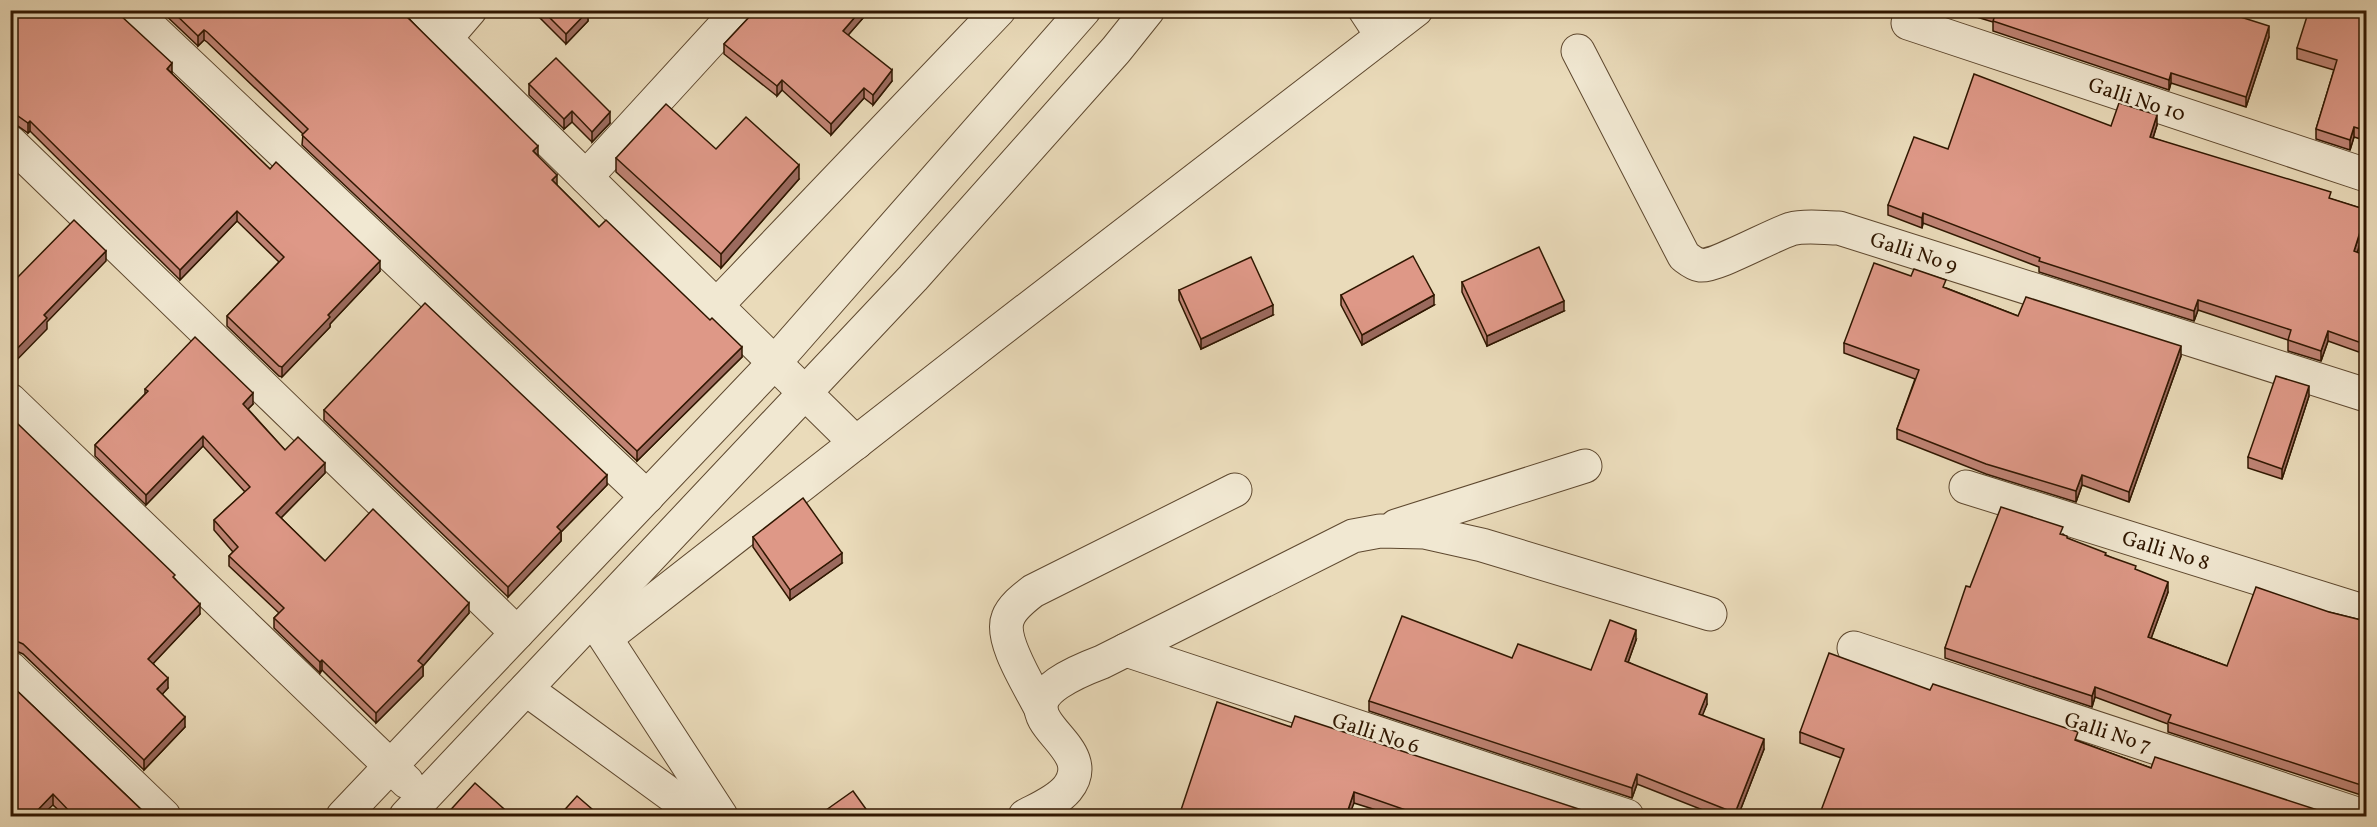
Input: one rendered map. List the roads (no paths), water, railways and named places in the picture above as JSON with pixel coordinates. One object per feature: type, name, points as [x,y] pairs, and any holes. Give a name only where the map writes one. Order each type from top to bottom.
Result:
[{"type":"street","points":[[132,10],[647,497]]},
{"type":"street","points":[[416,10],[856,443]]},
{"type":"street","points":[[445,39],[470,10]]},
{"type":"street","points":[[586,177],[739,10]]},
{"type":"street","points":[[717,305],[999,10]]},
{"type":"street","points":[[343,816],[775,362],[1084,10]]},
{"type":"street","points":[[600,628],[806,393],[1116,50],[1148,10]]},
{"type":"street","points":[[10,400],[391,766],[415,807],[526,689],[600,628],[856,443],[1374,23],[1416,10]]},
{"type":"street","name":"Galli No 10","points":[[1908,23],[2367,175]]},
{"type":"street","name":"Galli No 9","points":[[1578,51],[1684,256],[1701,266],[1712,265],[1793,229],[1839,228],[2367,395]]},
{"type":"street","points":[[10,142],[517,633]]},
{"type":"street","points":[[1041,709],[1047,692],[1055,683],[1070,674],[1102,662],[1353,536],[1380,531],[1584,466]]},
{"type":"street","name":"Galli No 8","points":[[1966,487],[2367,612]]},
{"type":"street","points":[[1025,816],[1068,789],[1074,775],[1074,764],[1070,749],[1044,722],[1041,709],[1006,639],[1008,618],[1019,602],[1033,591],[1235,490]]},
{"type":"street","points":[[1380,531],[1424,532],[1482,545],[1710,614]]},
{"type":"street","points":[[568,580],[721,816]]},
{"type":"street","name":"Galli No 7","points":[[1854,648],[2363,816]]},
{"type":"street","name":"Galli No 6","points":[[1126,650],[1627,816]]},
{"type":"street","points":[[10,668],[164,816]]},
{"type":"street","points":[[526,689],[700,816]]}]
